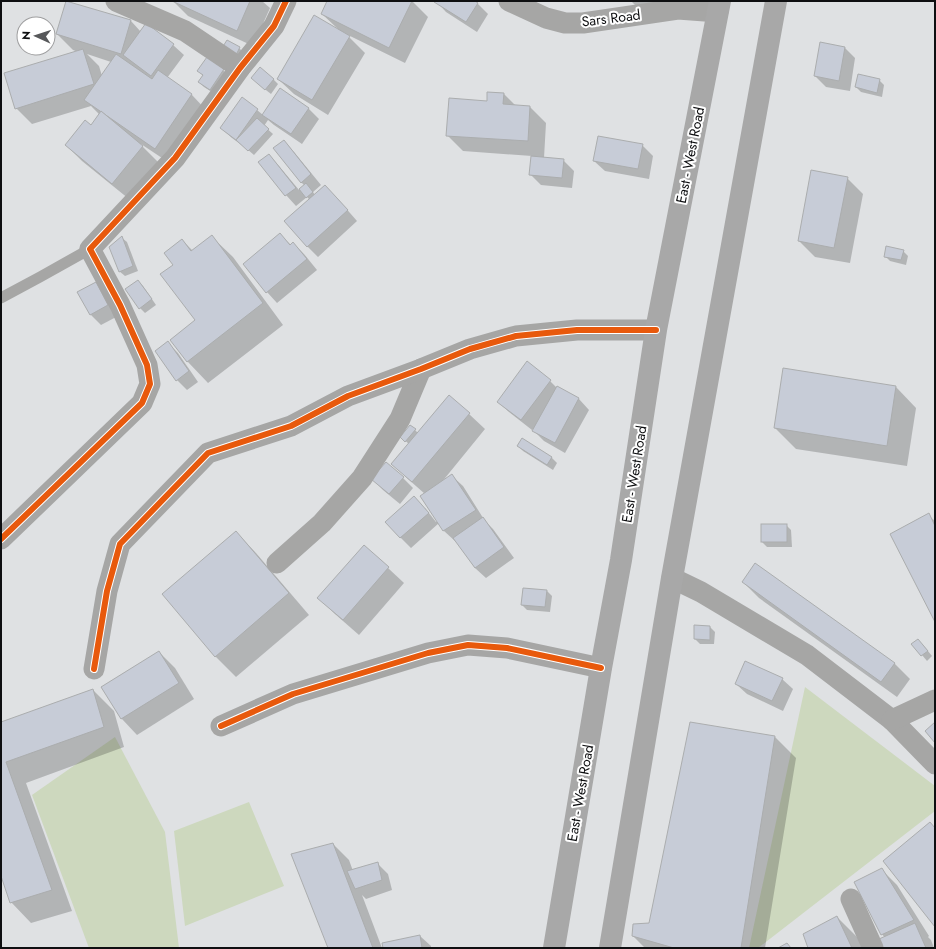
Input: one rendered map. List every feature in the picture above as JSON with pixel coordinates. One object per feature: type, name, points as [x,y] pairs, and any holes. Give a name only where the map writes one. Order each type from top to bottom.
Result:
[{"type":"main road","points":[[610,948],[672,578],[776,1]]},
{"type":"main road","name":"East - West Road","points":[[554,948],[601,668],[622,560],[656,330],[719,7]]},
{"type":"street","points":[[116,1],[185,31],[240,68]]},
{"type":"street","points":[[1,539],[142,403],[150,384],[148,365],[120,305],[90,249],[175,158],[240,68],[274,26],[286,1]]},
{"type":"street","name":"Sars Road","points":[[509,1],[546,18],[565,23],[582,23],[678,9],[719,7]]},
{"type":"street","points":[[94,669],[107,591],[120,544],[208,453],[291,426],[348,396],[470,349],[516,336],[577,330],[656,330]]},
{"type":"street","points":[[277,563],[322,523],[362,478],[400,419],[421,369]]},
{"type":"street","points":[[672,578],[701,592],[808,655],[892,720],[935,764]]},
{"type":"street","points":[[221,726],[294,694],[428,653],[468,644],[507,648],[601,668]]},
{"type":"street","points":[[892,720],[935,700]]},
{"type":"street","points":[[851,899],[873,948]]},
{"type":"lane","points":[[1,298],[90,249]]},
{"type":"green space","points":[[805,687],[935,786],[935,811],[758,948],[749,948]]},
{"type":"green space","points":[[115,737],[165,832],[179,948],[89,948],[32,795]]},
{"type":"green space","points":[[249,802],[284,886],[185,926],[174,831]]},
{"type":"building","points":[[66,1],[131,20],[121,54],[56,34]]},
{"type":"building","points":[[172,1],[250,1],[237,31]]},
{"type":"building","points":[[327,1],[412,1],[389,48],[321,14]]},
{"type":"building","points":[[475,1],[478,3],[466,22],[434,2]]},
{"type":"building","points":[[314,15],[350,36],[312,100],[277,79]]},
{"type":"building","points":[[146,23],[174,44],[151,76],[123,55]]},
{"type":"building","points":[[227,40],[240,47],[236,55],[222,48]]},
{"type":"building","points":[[820,42],[845,47],[839,81],[814,76]]},
{"type":"building","points":[[83,49],[94,84],[15,109],[4,73]]},
{"type":"building","points":[[116,54],[152,79],[158,70],[192,94],[155,149],[84,100]]},
{"type":"building","points":[[207,57],[224,69],[210,90],[198,82],[203,75],[197,71]]},
{"type":"building","points":[[260,67],[274,79],[265,90],[251,78]]},
{"type":"building","points":[[858,74],[880,79],[877,93],[855,87]]},
{"type":"building","points":[[280,88],[309,108],[291,134],[262,115]]},
{"type":"building","points":[[487,92],[504,93],[503,104],[530,106],[528,141],[446,136],[449,98],[487,101]]},
{"type":"building","points":[[242,97],[258,109],[236,140],[220,128]]},
{"type":"building","points":[[101,111],[143,146],[112,184],[65,145],[85,120],[91,125]]},
{"type":"building","points":[[257,118],[269,129],[248,151],[236,140]]},
{"type":"building","points":[[598,136],[643,144],[638,169],[593,161]]},
{"type":"building","points":[[284,140],[311,174],[301,183],[273,148]]},
{"type":"building","points":[[269,154],[296,188],[285,196],[258,162]]},
{"type":"building","points":[[531,156],[564,159],[562,178],[529,175]]},
{"type":"building","points":[[811,170],[848,177],[834,248],[798,241]]},
{"type":"building","points":[[306,183],[313,192],[306,198],[299,189]]},
{"type":"building","points":[[325,185],[348,210],[307,247],[284,221]]},
{"type":"building","points":[[280,233],[290,245],[293,242],[307,259],[266,293],[243,264]]},
{"type":"building","points":[[212,235],[263,303],[187,362],[170,340],[195,320],[160,274],[173,265],[164,253],[182,239],[191,251]]},
{"type":"building","points":[[122,236],[133,266],[119,272],[109,247]]},
{"type":"building","points":[[886,246],[904,250],[901,260],[884,257]]},
{"type":"building","points":[[138,280],[152,299],[139,309],[125,289]]},
{"type":"building","points":[[96,282],[108,305],[90,315],[77,292]]},
{"type":"building","points":[[168,341],[189,371],[176,381],[155,351]]},
{"type":"building","points":[[527,361],[551,380],[521,420],[497,402]]},
{"type":"building","points":[[783,368],[896,386],[887,446],[774,428]]},
{"type":"building","points":[[557,386],[579,398],[555,443],[532,431]]},
{"type":"building","points":[[449,395],[470,413],[412,482],[391,464]]},
{"type":"building","points":[[410,425],[416,429],[405,442],[400,437]]},
{"type":"building","points":[[522,438],[552,457],[547,465],[517,446]]},
{"type":"building","points":[[386,462],[404,477],[389,494],[371,479]]},
{"type":"building","points":[[452,474],[476,510],[443,531],[420,496]]},
{"type":"building","points":[[414,496],[429,513],[400,538],[385,522]]},
{"type":"building","points":[[929,513],[935,526],[935,622],[890,534]]},
{"type":"building","points":[[483,517],[504,547],[475,568],[453,538]]},
{"type":"building","points":[[761,524],[787,524],[787,542],[761,542]]},
{"type":"building","points":[[236,531],[289,593],[215,657],[162,594]]},
{"type":"building","points":[[364,545],[389,567],[343,620],[317,598]]},
{"type":"building","points":[[755,563],[895,663],[881,682],[742,582]]},
{"type":"building","points":[[523,588],[547,590],[545,607],[521,605]]},
{"type":"building","points":[[694,625],[710,626],[710,640],[694,639]]},
{"type":"building","points":[[918,639],[928,651],[921,656],[911,644]]},
{"type":"building","points":[[159,651],[179,683],[121,719],[101,687]]},
{"type":"building","points":[[745,661],[783,678],[772,701],[735,684]]},
{"type":"building","points":[[93,689],[104,727],[6,762],[52,890],[10,903],[1,876],[1,722]]},
{"type":"building","points":[[690,722],[775,736],[741,948],[674,948],[632,936],[633,924],[649,923]]},
{"type":"building","points":[[935,722],[935,743],[925,731]]},
{"type":"building","points":[[930,822],[935,828],[935,927],[883,861]]},
{"type":"building","points":[[333,843],[373,948],[328,948],[291,854]]},
{"type":"building","points":[[378,862],[382,880],[355,889],[347,871]]},
{"type":"building","points":[[882,868],[914,920],[881,935],[854,882]]},
{"type":"building","points":[[837,916],[852,948],[808,948],[803,934]]},
{"type":"building","points":[[915,923],[926,948],[883,948],[879,939]]},
{"type":"building","points":[[420,935],[422,948],[383,948],[382,943]]},
{"type":"building","points":[[787,943],[791,948],[778,948]]},
{"type":"cycle path","points":[[1,539],[142,403],[150,384],[147,365],[120,305],[90,249],[175,158],[240,68],[274,26],[286,1]]},
{"type":"cycle path","points":[[94,669],[107,591],[120,544],[208,453],[291,426],[348,396],[470,349],[516,336],[577,330],[656,330]]},
{"type":"cycle path","points":[[221,726],[293,694],[428,653],[468,645],[507,648],[601,668]]}]
